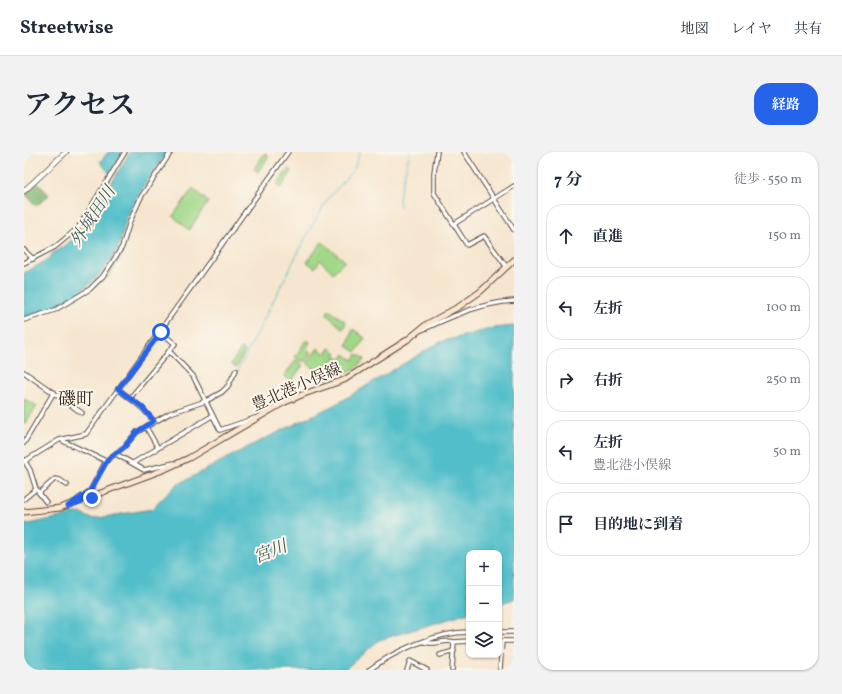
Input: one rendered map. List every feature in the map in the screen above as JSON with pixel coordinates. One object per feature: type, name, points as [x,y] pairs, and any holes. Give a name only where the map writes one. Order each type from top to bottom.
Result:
[{"type":"main road","name":"豊北港小俣線","points":[[24,512],[68,506],[184,461],[258,416],[304,394],[344,380],[419,331],[427,324],[453,310],[481,291],[497,278],[506,266],[514,260]]},
{"type":"street","points":[[24,191],[66,152]]},
{"type":"street","points":[[24,263],[55,247],[78,228],[125,152]]},
{"type":"street","points":[[24,320],[55,310],[90,289],[103,276],[122,247],[130,221],[141,197],[171,152]]},
{"type":"street","points":[[46,502],[38,491],[24,460],[52,444],[86,434],[161,332],[288,152]]},
{"type":"street","points":[[437,152],[434,173],[434,194],[467,245],[484,236],[506,266]]},
{"type":"street","points":[[464,152],[514,230]]},
{"type":"street","points":[[454,224],[514,186]]},
{"type":"street","points":[[24,250],[33,259]]},
{"type":"street","points":[[419,331],[451,315],[479,306],[514,301]]},
{"type":"street","points":[[130,398],[175,344],[161,332]]},
{"type":"street","points":[[169,351],[193,376],[220,430],[258,416]]},
{"type":"street","points":[[68,506],[90,491],[106,461],[116,454],[137,432],[154,421],[177,410],[206,401],[224,391],[236,370]]},
{"type":"street","points":[[24,372],[82,413]]},
{"type":"street","points":[[118,389],[130,398],[154,421]]},
{"type":"street","points":[[24,443],[54,392]]},
{"type":"street","points":[[133,463],[212,416]]},
{"type":"street","points":[[146,427],[158,448]]},
{"type":"street","points":[[63,441],[106,461]]},
{"type":"street","points":[[116,454],[144,470],[184,461]]},
{"type":"street","points":[[24,499],[55,479],[68,485]]},
{"type":"street","points":[[369,670],[389,658],[424,642],[466,632]]},
{"type":"street","points":[[502,632],[514,632]]},
{"type":"street","points":[[424,642],[429,644],[448,640],[454,642],[466,641]]},
{"type":"street","points":[[502,641],[514,641]]},
{"type":"street","points":[[452,670],[454,642]]},
{"type":"street","points":[[440,654],[454,651]]},
{"type":"street","points":[[500,658],[500,670]]},
{"type":"street","points":[[407,670],[410,661],[426,670]]},
{"type":"green space","points":[[265,153],[269,156],[258,172],[254,169]]},
{"type":"green space","points":[[288,169],[292,171],[281,188],[277,185]]},
{"type":"green space","points":[[37,182],[49,195],[36,206],[25,193]]},
{"type":"green space","points":[[193,188],[208,202],[189,230],[173,216]]},
{"type":"green space","points":[[322,242],[345,261],[333,273],[320,260],[315,268],[307,262]]},
{"type":"green space","points":[[121,251],[123,252],[108,277],[106,276]]},
{"type":"green space","points":[[329,310],[346,322],[343,329],[326,314]]},
{"type":"green space","points":[[353,329],[365,338],[356,352],[347,346]]},
{"type":"green space","points":[[306,340],[310,342],[306,349],[311,353],[305,361],[301,361],[295,357]]},
{"type":"green space","points":[[242,348],[245,351],[236,368],[231,364]]},
{"type":"green space","points":[[318,348],[326,354],[330,348],[337,353],[335,356],[342,359],[345,354],[353,360],[357,354],[365,359],[352,370],[326,379],[338,362],[334,359],[318,372],[307,363]]},
{"type":"green space","points":[[296,360],[303,365],[291,381],[284,376]]},
{"type":"green space","points":[[24,399],[37,406],[24,425]]},
{"type":"water","points":[[108,152],[123,152],[110,174],[100,162]]},
{"type":"water","name":"外城田川","points":[[130,152],[168,152],[139,193],[125,223],[120,243],[112,258],[92,282],[67,300],[24,318],[24,273],[49,259],[53,253],[71,241],[88,222]]},
{"type":"water","name":"宮川","points":[[514,326],[514,599],[502,603],[502,550],[466,550],[466,614],[379,640],[344,670],[24,670],[24,525],[80,513],[92,519],[152,509],[175,486],[246,448],[338,403],[440,342],[494,328]]},
{"type":"waterway","points":[[232,382],[310,229],[328,199],[354,169],[360,152]]},
{"type":"waterway","points":[[400,208],[399,197],[410,152]]},
{"type":"district","name":"磯町","points":[[76,399]]},
{"type":"route","points":[[92,498],[68,506],[90,491],[108,459],[124,447],[137,432],[154,421],[142,407],[118,389],[161,332]]}]
